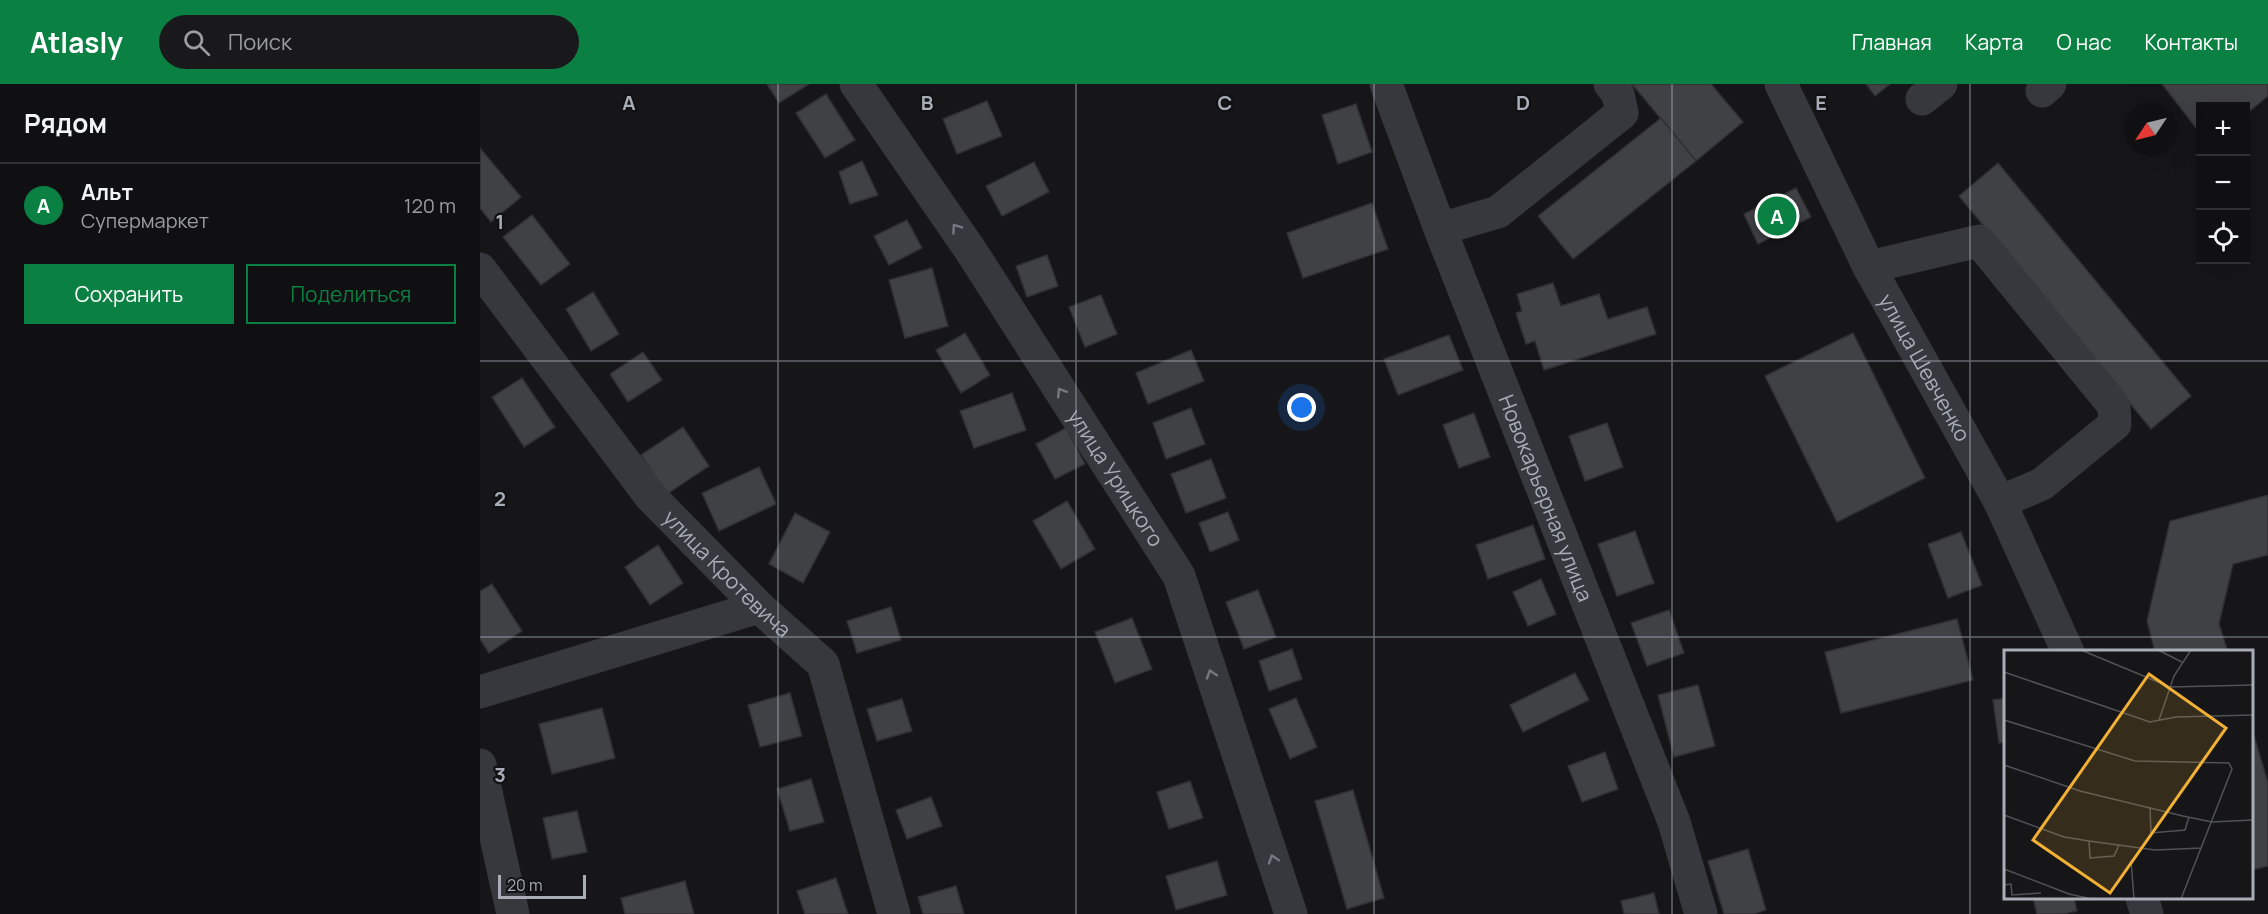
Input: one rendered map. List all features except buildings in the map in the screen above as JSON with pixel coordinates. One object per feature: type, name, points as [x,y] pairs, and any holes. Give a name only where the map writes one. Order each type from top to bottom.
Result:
[{"type":"street","name":"улица Урицкого","points":[[856,84],[972,251],[1179,576],[1291,914]]},
{"type":"street","name":"Новокарьерная улица","points":[[1386,84],[1440,229],[1674,822],[1701,914]]},
{"type":"street","points":[[1440,229],[1498,212],[1622,113],[1618,94],[1610,84]]},
{"type":"street","name":"улица Шевченко","points":[[1781,84],[1869,267],[2000,502],[2068,650]]},
{"type":"street","points":[[1869,267],[1980,241],[2114,406],[2115,424],[2042,483],[2000,502]]},
{"type":"street","name":"улица Кротевича","points":[[480,269],[651,497],[759,607],[823,664],[894,914]]},
{"type":"street","points":[[480,692],[759,607]]},
{"type":"street","points":[[480,765],[513,914]]},
{"type":"street","points":[[2142,899],[2146,914]]},
{"type":"place","name":"Альт","points":[[1777,216]]}]
